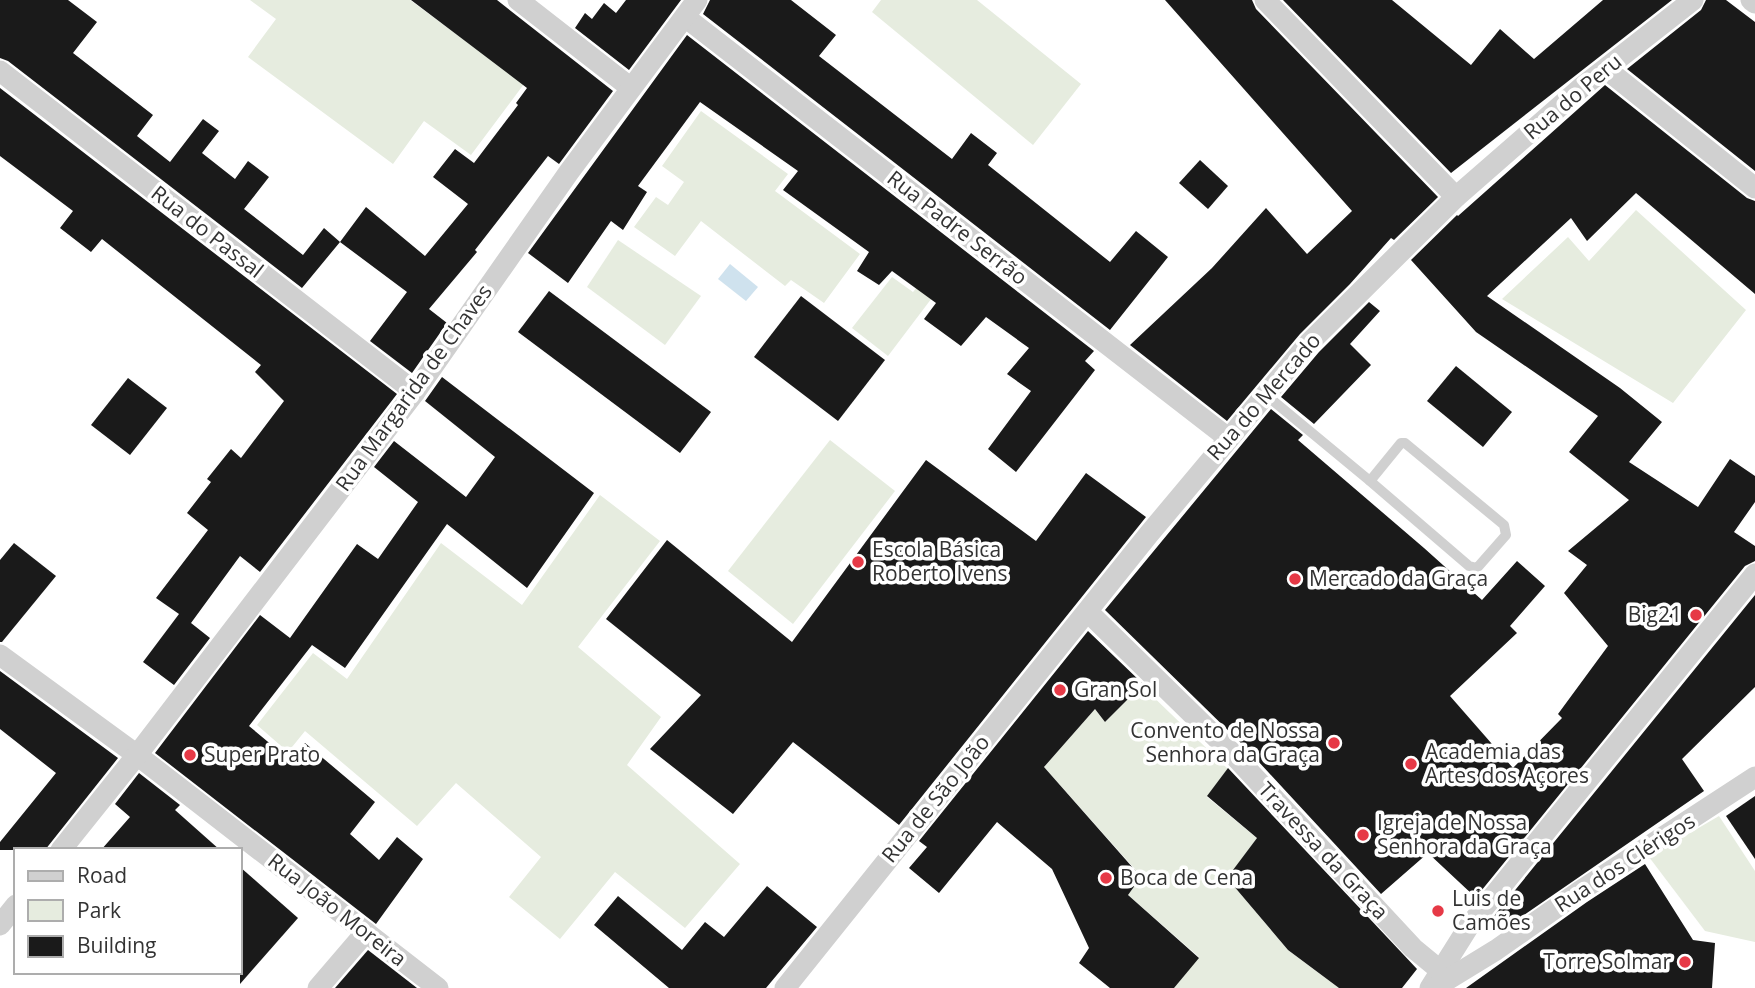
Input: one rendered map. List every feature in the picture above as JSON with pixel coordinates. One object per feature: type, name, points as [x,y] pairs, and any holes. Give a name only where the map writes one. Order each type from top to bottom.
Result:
[{"type":"street","points":[[518,0],[631,88]]},
{"type":"street","points":[[1265,0],[1456,197]]},
{"type":"street","name":"Rua do Peru","points":[[1456,197],[1582,87],[1693,0]]},
{"type":"street","points":[[1751,0],[1755,3]]},
{"type":"street","name":"Rua Margarida de Chaves","points":[[63,848],[415,392],[569,172],[691,9]]},
{"type":"street","name":"Rua Padre Serrão","points":[[691,9],[1228,438]]},
{"type":"street","points":[[1606,69],[1755,188]]},
{"type":"street","name":"Rua do Passal","points":[[0,71],[415,392]]},
{"type":"street","name":"Rua do Mercado","points":[[1088,612],[1228,438],[1309,343],[1456,197]]},
{"type":"street","points":[[1435,982],[1469,926],[1755,574]]},
{"type":"street","name":"Travessa da Graça","points":[[1088,612],[1234,745],[1413,948],[1435,982]]},
{"type":"street","name":"Rua de São João","points":[[785,988],[1088,612]]},
{"type":"street","name":"Rua João Moreira","points":[[0,655],[137,755],[438,988]]},
{"type":"street","name":"Rua dos Clérigos","points":[[1435,982],[1496,950],[1580,891],[1755,777]]},
{"type":"street","points":[[0,925],[14,908]]},
{"type":"street","points":[[1469,926],[1474,944],[1496,950]]},
{"type":"street","points":[[318,988],[366,932]]},
{"type":"lane","points":[[1266,395],[1474,568],[1477,568],[1506,535],[1504,525],[1405,443],[1398,447],[1370,481]]},
{"type":"green space","points":[[250,0],[410,0],[524,84],[471,155],[424,121],[393,164],[248,57],[276,19]]},
{"type":"green space","points":[[881,0],[977,0],[1081,84],[1033,145],[872,12]]},
{"type":"green space","points":[[701,111],[788,174],[775,191],[860,254],[824,303],[791,280],[785,286],[701,221],[675,256],[634,227],[656,197],[668,205],[684,182],[662,166]]},
{"type":"green space","points":[[1636,210],[1746,310],[1673,403],[1502,299],[1568,237],[1589,261]]},
{"type":"green space","points":[[618,240],[701,296],[665,345],[587,287]]},
{"type":"green space","points":[[933,268],[947,278],[888,356],[852,328],[892,277],[913,292]]},
{"type":"green space","points":[[830,440],[895,491],[793,624],[728,571]]},
{"type":"green space","points":[[600,495],[660,541],[578,647],[661,717],[627,765],[740,864],[685,928],[615,872],[560,939],[509,897],[541,857],[456,783],[417,826],[305,731],[288,752],[257,725],[313,653],[347,679],[441,543],[522,605]]},
{"type":"green space","points":[[1141,685],[1228,769],[1207,797],[1257,838],[1228,879],[1288,950],[1339,988],[1174,988],[1199,957],[1128,895],[1141,876],[1044,767],[1095,709],[1105,722]]},
{"type":"green space","points":[[1719,816],[1755,871],[1755,942],[1705,931],[1649,857]]},
{"type":"water","points":[[730,264],[758,287],[746,301],[718,279]]},
{"type":"building","points":[[0,0],[68,0],[97,22],[73,53],[153,115],[137,136],[170,162],[203,119],[219,131],[202,153],[235,179],[248,161],[269,177],[244,209],[303,255],[324,228],[340,242],[302,288],[8,61],[0,58]]},
{"type":"building","points":[[411,0],[497,0],[613,91],[559,164],[548,156],[475,250],[477,252],[429,309],[447,323],[412,373],[370,341],[407,292],[340,242],[366,207],[425,256],[468,204],[433,177],[455,149],[474,163],[518,105],[516,103],[527,88]]},
{"type":"building","points":[[626,0],[681,0],[629,70],[575,28],[585,13],[592,19],[604,3],[616,13]]},
{"type":"building","points":[[710,0],[791,0],[836,35],[819,56],[952,159],[971,133],[997,153],[988,165],[1110,262],[1136,231],[1168,257],[1110,330],[703,14]]},
{"type":"building","points":[[1165,0],[1252,0],[1256,9],[1438,197],[1394,240],[1391,238],[1300,334],[1227,421],[1130,345],[1212,268],[1266,208],[1307,254],[1352,211]]},
{"type":"building","points":[[1283,0],[1392,0],[1471,65],[1500,29],[1534,59],[1603,0],[1672,0],[1451,173]]},
{"type":"building","points":[[1706,0],[1726,0],[1755,22],[1755,171],[1627,69],[1701,10]]},
{"type":"building","points":[[687,35],[1094,351],[1085,361],[1095,370],[1016,472],[988,449],[1031,391],[1007,374],[1029,348],[986,317],[961,346],[924,319],[936,303],[892,271],[879,285],[857,271],[869,252],[783,190],[798,171],[700,102],[638,186],[647,192],[623,230],[611,221],[568,283],[528,253]]},
{"type":"building","points":[[1605,85],[1747,198],[1755,201],[1755,294],[1636,193],[1587,241],[1571,218],[1487,296],[1620,388],[1662,422],[1629,462],[1698,507],[1730,459],[1755,476],[1755,502],[1734,532],[1755,546],[1755,561],[1745,566],[1477,896],[1428,853],[1381,894],[1245,747],[1105,610],[1271,409],[1303,435],[1298,440],[1482,600],[1517,561],[1545,586],[1510,626],[1517,633],[1450,696],[1513,768],[1562,718],[1558,714],[1608,646],[1564,593],[1587,565],[1568,551],[1629,500],[1569,452],[1598,416],[1476,332],[1411,260],[1457,215]]},
{"type":"building","points":[[0,88],[397,394],[260,572],[240,556],[191,623],[210,638],[174,685],[143,662],[179,614],[156,598],[208,530],[187,513],[211,482],[207,479],[231,449],[241,458],[284,401],[255,372],[261,365],[102,239],[91,252],[60,228],[73,211],[0,156]]},
{"type":"building","points":[[1200,160],[1228,186],[1208,209],[1179,183]]},
{"type":"building","points":[[549,291],[711,412],[680,453],[518,332]]},
{"type":"building","points":[[801,296],[885,360],[838,421],[754,357]]},
{"type":"building","points":[[1369,302],[1380,311],[1350,344],[1371,365],[1314,424],[1281,397],[1319,352]]},
{"type":"building","points":[[1456,366],[1512,412],[1483,447],[1427,401]]},
{"type":"building","points":[[442,377],[594,493],[527,588],[447,524],[345,668],[312,645],[249,726],[291,761],[305,743],[375,802],[350,834],[379,860],[397,837],[423,859],[376,924],[155,753],[260,615],[290,638],[357,544],[378,559],[418,502],[374,467],[394,441],[466,497],[495,457],[425,401]]},
{"type":"building","points":[[128,378],[167,408],[130,455],[91,425]]},
{"type":"building","points":[[926,460],[1036,541],[1086,473],[1146,517],[899,825],[793,742],[733,814],[650,749],[701,695],[606,619],[667,540],[792,642]]},
{"type":"building","points":[[14,543],[56,576],[0,642],[0,560]]},
{"type":"building","points":[[1755,595],[1755,687],[1682,759],[1704,791],[1505,928],[1494,916]]},
{"type":"building","points":[[1088,631],[1143,684],[1105,722],[1095,709],[1044,767],[1141,877],[1128,895],[1199,958],[1174,988],[1110,988],[1079,963],[1089,948],[1052,869],[997,822],[939,893],[909,868],[927,847],[919,841]]},
{"type":"building","points":[[0,671],[118,758],[47,848],[0,850],[0,842],[56,773],[0,729]]},
{"type":"building","points":[[1228,768],[1417,969],[1402,988],[1339,988],[1288,950],[1227,878],[1257,838],[1207,796]]},
{"type":"building","points":[[139,773],[180,805],[175,810],[218,848],[103,848],[130,817],[115,804]]},
{"type":"building","points":[[1755,796],[1755,859],[1726,816]]},
{"type":"building","points":[[1645,864],[1693,940],[1715,943],[1712,988],[1466,988],[1587,902]]},
{"type":"building","points":[[242,869],[298,918],[240,984],[242,974]]},
{"type":"building","points":[[767,886],[817,927],[766,988],[669,988],[594,925],[618,896],[682,950],[705,922],[724,937]]},
{"type":"building","points":[[368,950],[417,988],[335,988]]},
{"type":"place","name":"Escola Básica Roberto Ivens","points":[[858,562]]},
{"type":"place","name":"Mercado da Graça","points":[[1295,579]]},
{"type":"place","name":"Big21","points":[[1696,615]]},
{"type":"place","name":"Gran Sol","points":[[1060,690]]},
{"type":"place","name":"Convento de Nossa Senhora da Graça","points":[[1334,743]]},
{"type":"place","name":"Super Prato","points":[[190,755]]},
{"type":"place","name":"Academia das Artes dos Açores","points":[[1411,764]]},
{"type":"place","name":"Igreja de Nossa Senhora da Graça","points":[[1363,835]]},
{"type":"place","name":"Boca de Cena","points":[[1106,878]]},
{"type":"place","name":"Luis de Camões","points":[[1438,911]]},
{"type":"place","name":"Torre Solmar","points":[[1685,962]]}]
